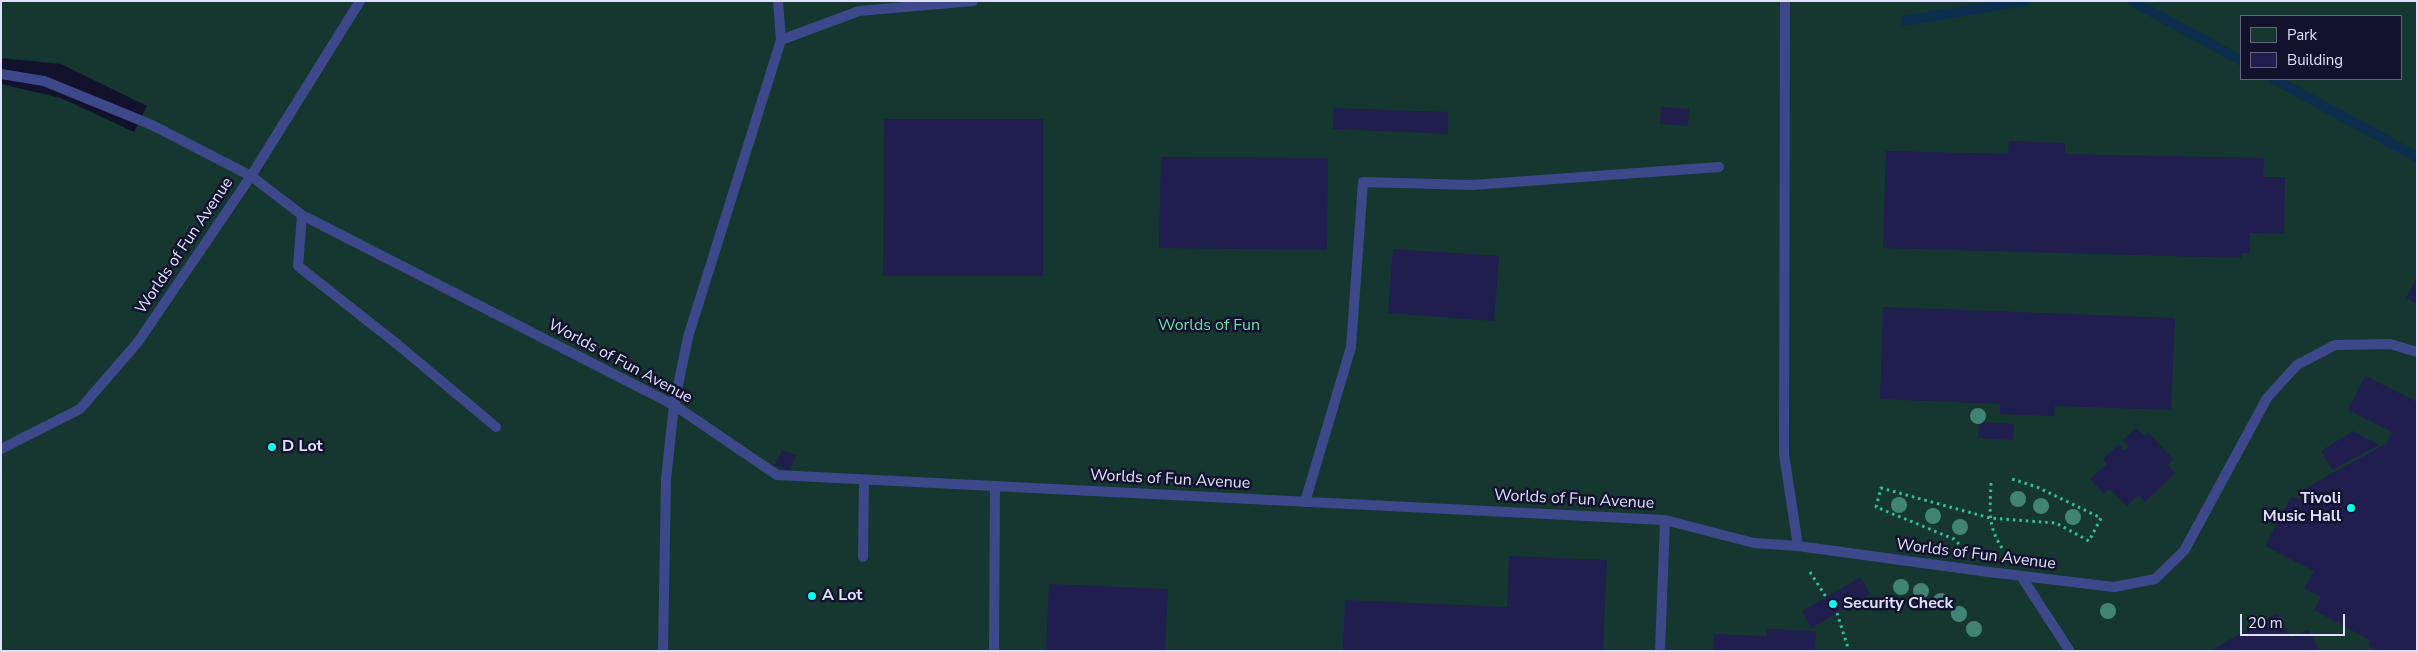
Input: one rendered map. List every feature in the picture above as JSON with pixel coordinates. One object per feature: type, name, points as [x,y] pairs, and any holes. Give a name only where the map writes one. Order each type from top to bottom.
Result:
[{"type":"street","points":[[1,74],[44,81],[152,125],[251,176],[360,1]]},
{"type":"street","points":[[663,651],[666,479],[674,405],[688,337],[781,40],[778,1]]},
{"type":"street","points":[[781,40],[859,11],[973,1]]},
{"type":"street","points":[[1785,1],[1784,454],[1798,546]]},
{"type":"street","points":[[1305,502],[1351,347],[1363,182],[1472,185],[1719,167]]},
{"type":"street","name":"Worlds of Fun Avenue","points":[[1,449],[80,409],[138,342],[251,176],[302,215],[674,405],[777,475],[1665,520],[1754,543],[1798,546],[1981,572],[2114,587],[2155,579],[2184,551],[2267,398],[2297,365],[2335,346],[2390,344],[2417,352]]},
{"type":"street","points":[[302,215],[298,266],[397,344],[496,427]]},
{"type":"street","points":[[863,557],[864,480]]},
{"type":"street","points":[[994,651],[995,486]]},
{"type":"street","points":[[1660,651],[1665,520]]},
{"type":"street","points":[[2021,576],[2069,650]]},
{"type":"path","points":[[1981,572],[1968,551],[1954,539],[1876,507],[1881,488],[1990,518],[2056,523],[2089,541],[2101,518],[2037,487],[2009,478]]},
{"type":"path","points":[[1991,483],[1990,518],[1995,538],[2007,555]]},
{"type":"path","points":[[1837,613],[1849,651]]},
{"type":"green space","name":"Worlds of Fun","points":[[1,1],[2417,1],[2417,651],[1,651],[1,84],[61,98],[134,132],[147,106],[61,64],[1,58]]},
{"type":"building","points":[[1661,107],[1689,109],[1688,126],[1660,124]]},
{"type":"building","points":[[1334,108],[1448,112],[1448,134],[1333,129]]},
{"type":"building","points":[[884,119],[1043,119],[1043,276],[883,276]]},
{"type":"building","points":[[2009,141],[2065,143],[2065,154],[2264,158],[2263,177],[2285,177],[2284,234],[2250,233],[2250,253],[2242,253],[2241,258],[1883,248],[1886,151],[2008,154]]},
{"type":"building","points":[[1161,157],[1328,158],[1327,250],[1159,248]]},
{"type":"building","points":[[1393,249],[1499,256],[1494,321],[1388,313]]},
{"type":"building","points":[[2417,277],[2417,304],[2406,298]]},
{"type":"building","points":[[1883,307],[2175,318],[2171,410],[2055,406],[2054,416],[2000,414],[2000,404],[1880,399]]},
{"type":"building","name":"Tivoli Music Hall","points":[[2365,376],[2417,402],[2417,651],[2377,651],[2368,645],[2370,640],[2314,610],[2321,597],[2304,588],[2314,571],[2265,546],[2292,496],[2299,500],[2306,488],[2387,443],[2392,432],[2348,410]]},
{"type":"building","points":[[1979,422],[2014,424],[2013,440],[1978,438]]},
{"type":"building","points":[[2136,428],[2144,436],[2148,432],[2173,459],[2168,465],[2175,473],[2145,502],[2139,495],[2127,506],[2110,489],[2104,494],[2090,479],[2107,464],[2103,459],[2119,444],[2124,451],[2129,447],[2123,440]]},
{"type":"building","points":[[2353,431],[2379,445],[2332,470],[2321,451]]},
{"type":"building","points":[[782,450],[796,456],[789,471],[775,465]]},
{"type":"building","points":[[1509,556],[1607,560],[1603,651],[1343,651],[1345,600],[1507,607]]},
{"type":"building","name":"Security Check","points":[[1861,577],[1870,594],[1811,628],[1802,611]]},
{"type":"building","points":[[1049,584],[1168,589],[1165,651],[1046,651]]},
{"type":"building","points":[[2277,613],[2291,638],[2308,630],[2320,651],[2210,651]]},
{"type":"building","points":[[1767,629],[1816,631],[1815,651],[1713,651],[1714,634],[1767,636]]},
{"type":"waterway","points":[[1905,21],[2025,1]]},
{"type":"waterway","points":[[2132,1],[2240,60]]},
{"type":"waterway","points":[[2276,80],[2417,157]]},
{"type":"place","name":"D Lot","points":[[272,447]]},
{"type":"place","name":"Tivoli Music Hall","points":[[2351,508]]},
{"type":"place","name":"A Lot","points":[[812,596]]},
{"type":"place","name":"Security Check","points":[[1833,604]]}]
